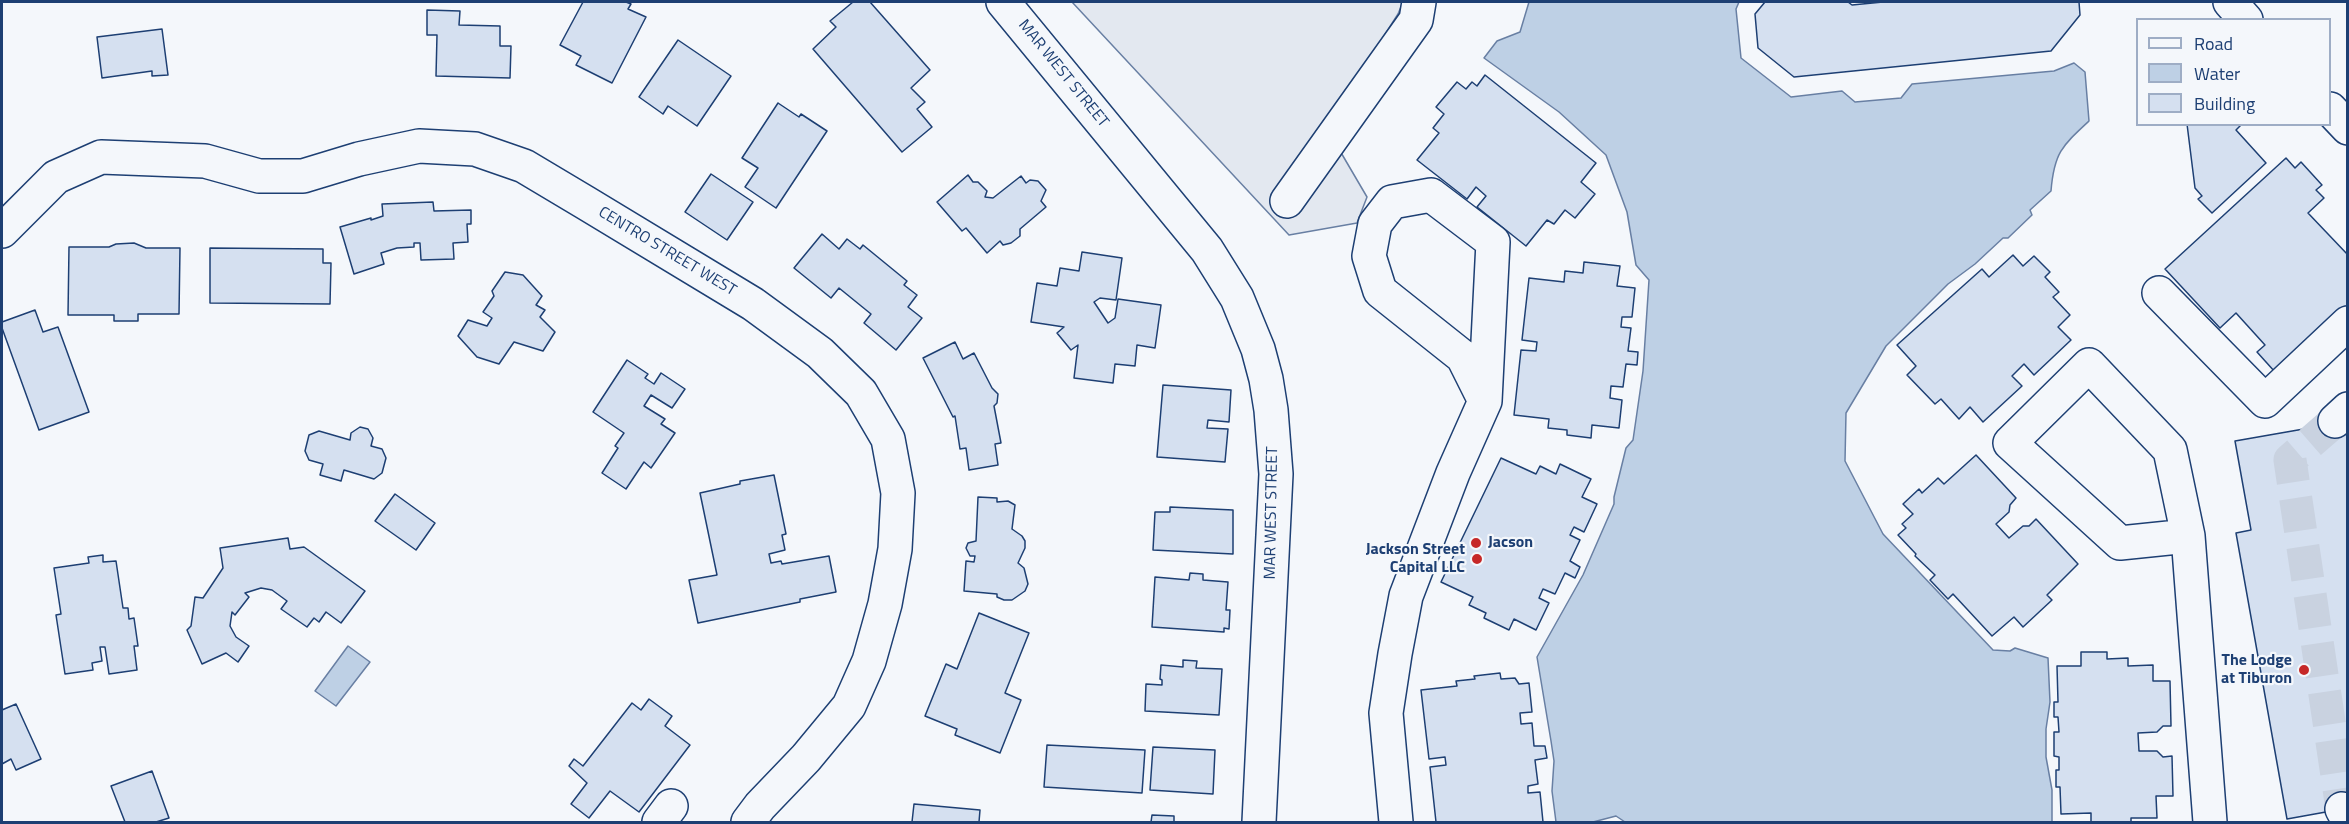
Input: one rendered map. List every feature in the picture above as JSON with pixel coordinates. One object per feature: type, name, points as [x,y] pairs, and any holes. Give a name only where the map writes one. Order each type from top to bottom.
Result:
[{"type":"street","name":"MAR WEST STREET","points":[[1003,2],[1207,250],[1237,298],[1258,349],[1271,410],[1276,474],[1259,822]]},
{"type":"street","points":[[1287,201],[1416,20],[1419,2]]},
{"type":"street","points":[[2230,2],[2244,18]]},
{"type":"street","points":[[2331,110],[2348,128]]},
{"type":"street","name":"CENTRO STREET WEST","points":[[2,231],[56,177],[101,157],[205,161],[259,176],[303,176],[359,159],[418,146],[475,149],[524,166],[753,304],[820,353],[861,393],[888,439],[898,494],[895,549],[885,604],[869,661],[849,706],[748,822]]},
{"type":"street","points":[[1396,822],[1386,713],[1406,596],[1453,473],[1485,401],[1493,242],[1431,195],[1392,202],[1375,224],[1369,256],[1380,291],[1463,357],[1485,401]]},
{"type":"street","points":[[2159,293],[2265,401],[2348,323]]},
{"type":"street","points":[[2188,536],[2120,543],[2010,444],[2089,365],[2170,450],[2188,536],[2210,822]]},
{"type":"shaded area","points":[[1072,2],[1403,2],[1398,14],[1326,127],[1367,197],[1357,223],[1289,235]]},
{"type":"water","points":[[1529,2],[1739,2],[1736,9],[1741,58],[1791,97],[1842,91],[1855,102],[1901,98],[1912,84],[2054,71],[2074,63],[2085,72],[2089,121],[2061,151],[2054,168],[2051,191],[2030,210],[2032,215],[2008,238],[2003,238],[1975,264],[1948,284],[1886,346],[1846,413],[1845,461],[1883,534],[1993,650],[2010,651],[2015,648],[2048,658],[2050,702],[2046,729],[2046,757],[2052,790],[2052,822],[1625,822],[1616,816],[1593,822],[1556,822],[1552,791],[1554,761],[1537,657],[1583,575],[1614,504],[1626,448],[1633,440],[1643,371],[1649,280],[1636,265],[1627,212],[1606,155],[1559,112],[1484,58],[1497,41],[1520,32]]},
{"type":"water","points":[[348,646],[370,662],[336,706],[315,691]]},
{"type":"building","points":[[583,2],[626,2],[631,4],[628,9],[646,17],[612,83],[576,65],[581,56],[560,45]]},
{"type":"building","points":[[853,2],[870,2],[930,70],[911,88],[925,102],[917,109],[932,127],[902,152],[813,49],[836,27],[830,21]]},
{"type":"building","points":[[1765,2],[1848,2],[1852,5],[1883,2],[2079,2],[2080,15],[2051,51],[1794,77],[1758,48],[1755,14]]},
{"type":"building","points":[[427,10],[460,11],[459,25],[500,26],[500,46],[511,46],[510,78],[436,76],[437,35],[427,35]]},
{"type":"building","points":[[162,29],[168,75],[152,76],[152,71],[102,78],[97,37]]},
{"type":"building","points":[[678,40],[731,76],[697,126],[668,106],[663,114],[639,97]]},
{"type":"building","points":[[1485,75],[1596,163],[1581,182],[1595,194],[1575,218],[1565,210],[1554,224],[1547,220],[1526,246],[1477,207],[1486,196],[1476,187],[1467,199],[1417,160],[1439,133],[1433,128],[1444,114],[1436,107],[1457,82],[1466,89],[1472,82],[1477,86]]},
{"type":"building","points":[[778,103],[799,117],[801,114],[827,131],[776,208],[745,187],[758,168],[742,158]]},
{"type":"building","points":[[2187,126],[2240,126],[2236,130],[2266,163],[2212,213],[2198,199],[2202,196],[2195,188]]},
{"type":"building","points":[[2286,158],[2295,168],[2301,162],[2322,185],[2316,190],[2324,198],[2308,213],[2348,255],[2348,305],[2275,372],[2257,352],[2265,345],[2236,313],[2220,328],[2165,269]]},
{"type":"building","points":[[711,174],[753,202],[727,240],[685,212]]},
{"type":"building","points":[[968,175],[973,182],[978,182],[987,191],[985,197],[993,198],[1021,176],[1026,183],[1030,180],[1038,181],[1046,190],[1041,201],[1046,207],[1020,229],[1020,236],[1011,243],[1003,245],[1000,241],[987,253],[966,228],[962,231],[937,202]]},
{"type":"building","points":[[433,202],[434,211],[471,210],[471,224],[467,224],[468,242],[453,243],[454,259],[421,260],[420,243],[414,243],[414,247],[397,248],[381,253],[384,264],[354,274],[340,227],[383,216],[382,204]]},
{"type":"building","points":[[822,234],[839,249],[847,239],[860,249],[863,245],[907,281],[904,285],[917,295],[908,307],[922,318],[896,350],[864,323],[871,314],[839,288],[831,298],[794,268]]},
{"type":"building","points":[[134,243],[146,248],[180,248],[179,314],[138,314],[138,321],[114,321],[114,315],[68,315],[69,247],[109,247],[116,244]]},
{"type":"building","points":[[210,248],[323,249],[323,263],[331,263],[330,304],[210,303]]},
{"type":"building","points":[[1082,252],[1122,258],[1116,300],[1100,298],[1094,302],[1108,323],[1115,318],[1118,299],[1161,305],[1155,348],[1137,345],[1135,366],[1115,364],[1113,383],[1074,378],[1078,345],[1071,350],[1057,333],[1064,327],[1031,322],[1037,283],[1057,286],[1060,268],[1079,271]]},
{"type":"building","points":[[2013,255],[2023,266],[2034,256],[2050,272],[2045,277],[2059,292],[2053,297],[2070,315],[2058,327],[2071,340],[2034,375],[2024,364],[2012,376],[2022,386],[1983,422],[1970,407],[1959,419],[1941,399],[1935,404],[1907,375],[1916,366],[1897,345],[1982,269],[1989,277]]},
{"type":"building","points":[[1584,262],[1620,266],[1617,286],[1635,288],[1632,317],[1622,317],[1621,327],[1631,328],[1628,351],[1638,352],[1637,365],[1626,364],[1623,387],[1611,386],[1610,398],[1622,400],[1619,428],[1592,425],[1591,438],[1567,435],[1567,430],[1548,428],[1549,419],[1514,415],[1521,350],[1536,351],[1537,342],[1522,340],[1529,278],[1564,282],[1565,271],[1583,273]]},
{"type":"building","points":[[505,272],[523,275],[542,296],[536,305],[545,310],[540,317],[555,332],[543,351],[514,342],[499,364],[477,357],[458,336],[468,320],[487,326],[492,318],[483,312],[494,296],[492,291]]},
{"type":"building","points":[[35,310],[43,332],[58,327],[89,412],[39,430],[2,328],[2,322]]},
{"type":"building","points":[[955,342],[963,359],[974,353],[992,388],[998,394],[997,403],[994,406],[1001,443],[995,444],[998,465],[969,470],[966,448],[960,449],[955,416],[953,417],[923,358]]},
{"type":"building","points":[[627,360],[648,374],[645,378],[654,384],[661,373],[685,389],[672,408],[651,395],[644,406],[665,419],[661,424],[675,433],[651,468],[644,462],[626,489],[602,473],[618,448],[615,446],[624,433],[593,412]]},
{"type":"building","points":[[1163,385],[1231,390],[1229,422],[1208,420],[1207,428],[1228,429],[1225,462],[1157,457]]},
{"type":"building","name":"The Lodge at Tiburon","points":[[2338,423],[2348,430],[2348,808],[2287,819],[2236,533],[2251,530],[2235,441]]},
{"type":"building","points":[[360,427],[368,429],[373,438],[371,446],[382,449],[386,458],[382,473],[374,479],[344,470],[341,481],[320,475],[323,464],[309,460],[305,451],[309,435],[319,431],[350,440],[351,433]]},
{"type":"building","points":[[1976,455],[2016,498],[2010,505],[2009,512],[1996,524],[2009,538],[2036,519],[2078,564],[2047,595],[2052,600],[2023,627],[2014,617],[1992,636],[1953,594],[1948,599],[1930,580],[1935,575],[1898,535],[1906,528],[1902,524],[1913,514],[1903,504],[1919,489],[1922,493],[1938,478],[1944,484]]},
{"type":"building","points":[[1501,458],[1536,474],[1540,466],[1556,474],[1560,464],[1591,479],[1582,497],[1597,504],[1584,532],[1574,527],[1570,535],[1580,540],[1570,561],[1580,567],[1575,578],[1565,573],[1555,594],[1543,589],[1539,598],[1549,603],[1536,630],[1514,619],[1509,630],[1484,618],[1486,613],[1469,605],[1473,597],[1441,582]]},
{"type":"building","points":[[774,475],[786,534],[782,535],[785,550],[769,554],[771,563],[781,561],[782,564],[829,556],[836,592],[800,599],[800,602],[698,623],[689,580],[717,575],[700,493],[740,484],[740,481]]},
{"type":"building","points":[[395,494],[435,523],[416,550],[375,521]]},
{"type":"building","points":[[978,497],[997,498],[997,502],[1008,501],[1015,505],[1012,529],[1025,541],[1025,548],[1018,563],[1024,568],[1028,584],[1025,591],[1012,600],[1004,600],[997,597],[997,594],[964,591],[966,561],[974,562],[975,556],[970,556],[966,548],[968,543],[976,541]]},
{"type":"building","points":[[1170,507],[1233,510],[1233,554],[1153,550],[1155,512],[1170,512]]},
{"type":"building","points":[[288,538],[290,549],[304,547],[365,591],[341,623],[326,612],[319,622],[314,618],[307,627],[281,609],[287,601],[272,590],[261,588],[245,593],[249,597],[235,615],[232,612],[230,626],[236,637],[249,646],[238,662],[226,653],[202,664],[187,630],[191,626],[195,597],[203,598],[223,568],[220,548]]},
{"type":"building","points":[[103,555],[103,562],[116,561],[123,608],[128,608],[129,619],[134,618],[138,646],[134,646],[137,670],[109,674],[105,647],[100,647],[102,661],[92,663],[93,670],[65,674],[56,615],[61,614],[54,568],[89,563],[88,557]]},
{"type":"building","points":[[1190,573],[1203,574],[1203,580],[1228,582],[1226,610],[1230,610],[1229,629],[1224,628],[1224,632],[1152,627],[1155,577],[1189,580]]},
{"type":"building","points":[[979,613],[1029,633],[1005,693],[1021,700],[1000,753],[955,735],[957,729],[925,716],[946,664],[957,669]]},
{"type":"building","points":[[2081,652],[2107,652],[2107,659],[2128,658],[2128,666],[2153,665],[2153,681],[2170,681],[2171,726],[2163,726],[2157,732],[2138,733],[2139,751],[2157,751],[2163,757],[2172,756],[2173,796],[2156,796],[2157,818],[2131,818],[2131,822],[2091,822],[2091,813],[2061,814],[2060,787],[2056,787],[2059,757],[2054,756],[2054,732],[2059,732],[2058,717],[2054,717],[2054,702],[2058,702],[2057,666],[2081,666]]},
{"type":"building","points":[[1183,660],[1197,661],[1196,668],[1222,669],[1219,715],[1145,711],[1146,684],[1162,685],[1161,665],[1183,667]]},
{"type":"building","points":[[1500,673],[1501,679],[1515,678],[1519,684],[1529,683],[1532,712],[1520,713],[1521,724],[1532,723],[1534,746],[1545,746],[1547,758],[1535,760],[1538,784],[1528,786],[1528,793],[1540,792],[1543,822],[1436,822],[1430,767],[1446,765],[1445,757],[1429,759],[1421,690],[1457,686],[1456,681]]},
{"type":"building","points":[[649,699],[672,716],[665,726],[690,745],[639,812],[610,791],[589,818],[571,804],[587,783],[569,766],[574,759],[583,766],[632,703],[641,710]]},
{"type":"building","points":[[16,704],[41,759],[16,770],[11,759],[2,764],[2,710]]},
{"type":"building","points":[[1047,745],[1145,750],[1142,793],[1044,787]]},
{"type":"building","points":[[1153,747],[1215,750],[1213,794],[1150,790]]},
{"type":"building","points":[[152,771],[169,818],[156,822],[125,822],[111,786]]},
{"type":"building","points":[[914,804],[980,810],[979,822],[912,822]]},
{"type":"building","points":[[1152,815],[1174,816],[1174,822],[1151,822]]},
{"type":"tunnel","points":[[2335,421],[2290,460],[2342,809]]},
{"type":"place","name":"Jacson","points":[[1476,543]]},
{"type":"place","name":"Jackson Street Capital LLC","points":[[1477,559]]},
{"type":"place","name":"The Lodge at Tiburon","points":[[2304,670]]}]
